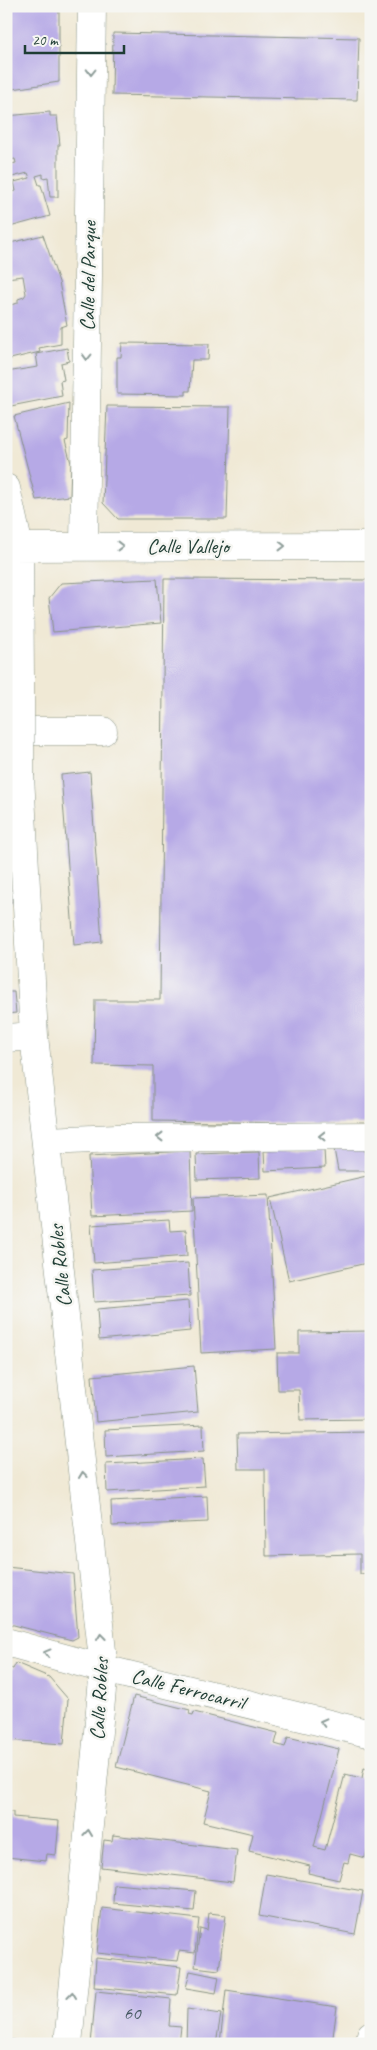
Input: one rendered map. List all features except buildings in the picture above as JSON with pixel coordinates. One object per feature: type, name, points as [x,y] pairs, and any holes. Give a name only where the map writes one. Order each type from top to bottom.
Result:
[{"type":"street","name":"Calle del Parque","points":[[84,546],[92,6]]},
{"type":"street","name":"Calle Robles","points":[[6,488],[12,547],[13,680],[34,1036],[104,1668],[68,2044]]},
{"type":"street","name":"Calle Vallejo","points":[[12,547],[371,546]]},
{"type":"street","points":[[6,731],[103,731]]},
{"type":"street","points":[[6,1038],[34,1036]]},
{"type":"street","points":[[46,1141],[117,1138],[371,1136]]},
{"type":"street","name":"Calle Ferrocarril","points":[[6,1642],[371,1734]]},
{"type":"street","points":[[369,2044],[371,2035]]}]
